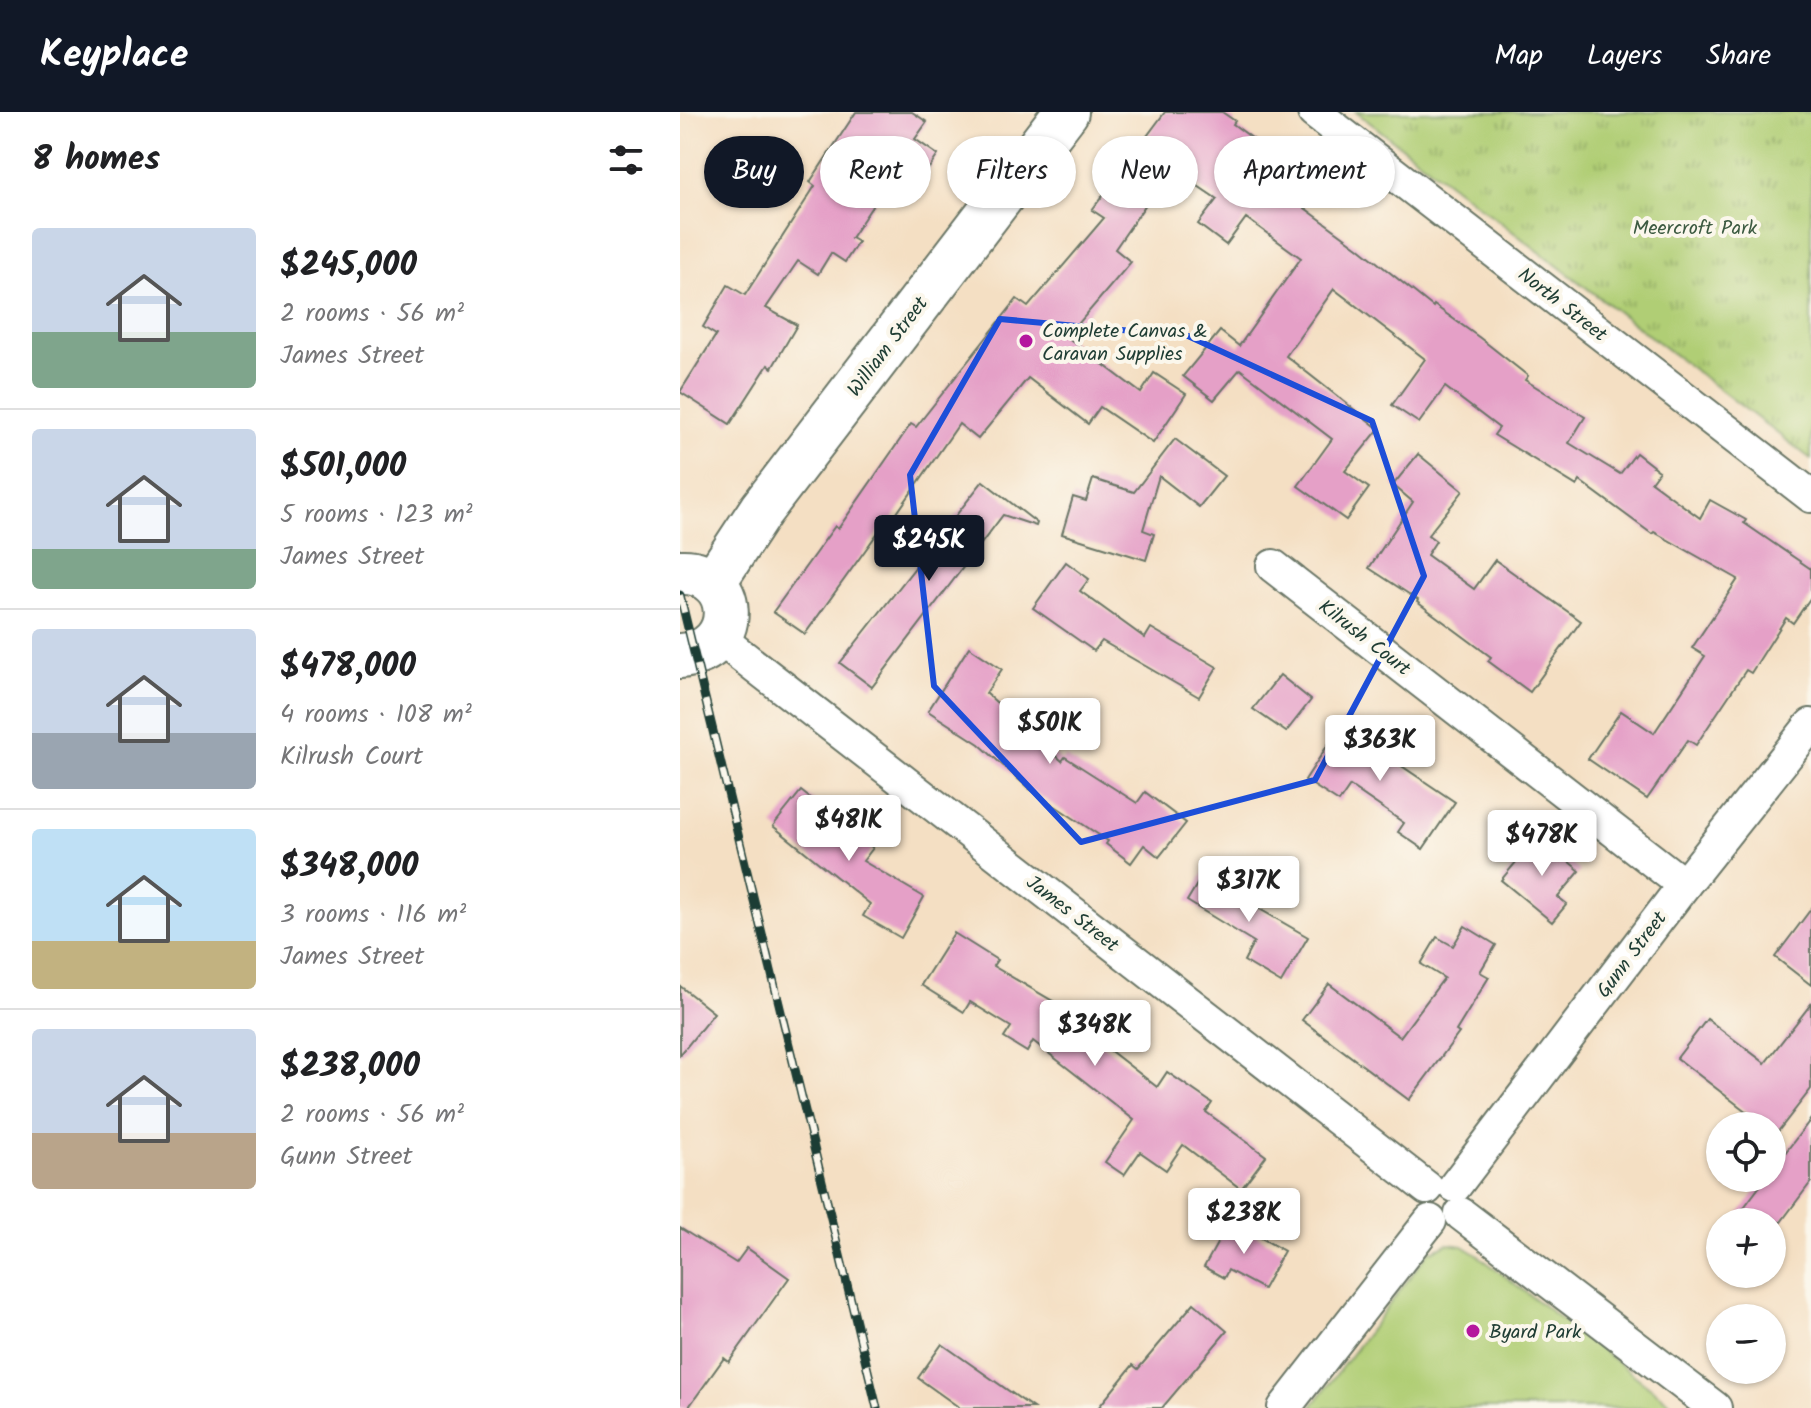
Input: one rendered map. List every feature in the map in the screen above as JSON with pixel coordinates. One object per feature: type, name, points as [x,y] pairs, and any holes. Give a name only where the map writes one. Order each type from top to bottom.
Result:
[{"type":"street","name":"William Street","points":[[697,578],[761,510],[1066,112]]},
{"type":"street","name":"North Street","points":[[1314,112],[1811,496]]},
{"type":"street","name":"Kilrush Court","points":[[1273,566],[1684,885]]},
{"type":"street","points":[[680,656],[695,655],[709,649],[725,625],[726,610],[722,596],[697,578]]},
{"type":"street","name":"James Street","points":[[719,638],[1443,1202],[1715,1408]]},
{"type":"street","name":"Gunn Street","points":[[1284,1408],[1684,885],[1811,725]]},
{"type":"highlighted area","points":[[1000,319],[1188,336],[1372,421],[1424,576],[1315,780],[1081,842],[934,686],[910,475]]},
{"type":"green space","name":"Meercroft Park","points":[[1356,112],[1811,112],[1811,459],[1395,142],[1395,136],[1387,136]]},
{"type":"green space","name":"Byard Park","points":[[1448,1244],[1463,1246],[1476,1254],[1677,1408],[1311,1408],[1429,1252]]},
{"type":"building","points":[[856,112],[912,112],[927,122],[917,136],[840,136]]},
{"type":"building","points":[[1165,112],[1222,112],[1249,136],[1214,136],[1214,197],[1198,186],[1198,136],[1147,136]]},
{"type":"building","points":[[931,150],[938,155],[931,165]]},
{"type":"building","points":[[820,167],[820,208],[871,208],[851,238],[858,242],[845,262],[831,253],[818,274],[798,261],[766,308],[797,325],[772,368],[768,365],[730,424],[680,392],[716,335],[703,327],[728,285],[745,295],[801,208],[804,208],[815,186],[810,182]]},
{"type":"building","points":[[1214,203],[1214,208],[1305,208],[1433,307],[1480,338],[1528,376],[1525,380],[1585,417],[1569,443],[1620,474],[1636,453],[1659,471],[1651,482],[1700,518],[1710,500],[1746,520],[1744,523],[1811,569],[1811,597],[1793,623],[1786,618],[1751,673],[1746,670],[1696,745],[1688,740],[1647,799],[1588,759],[1621,711],[1654,733],[1705,656],[1692,648],[1738,579],[1654,532],[1652,534],[1580,481],[1577,486],[1494,435],[1499,428],[1445,387],[1419,423],[1392,405],[1425,359],[1334,289],[1286,356],[1379,429],[1345,471],[1369,488],[1346,520],[1298,486],[1332,439],[1240,369],[1214,400],[1183,376],[1220,331],[1239,346],[1301,258],[1246,218],[1226,245],[1198,224]]},
{"type":"building","points":[[1143,208],[1115,249],[1131,262],[1067,337],[1141,393],[1154,373],[1186,394],[1153,443],[1100,407],[1088,424],[1028,378],[978,439],[959,424],[883,533],[879,531],[805,634],[773,612],[835,526],[838,529],[911,424],[916,427],[1017,299],[1028,307],[1104,218],[1092,210]]},
{"type":"building","points":[[1175,439],[1224,476],[1199,507],[1159,476],[1143,530],[1154,534],[1146,560],[1062,534],[1073,497],[1086,501],[1093,479],[1134,492]]},
{"type":"building","points":[[1418,454],[1463,491],[1428,535],[1436,541],[1427,555],[1474,589],[1495,560],[1581,621],[1530,692],[1488,661],[1491,657],[1418,600],[1369,568],[1413,502],[1393,485]]},
{"type":"building","points":[[983,481],[1037,523],[1036,526],[1003,515],[872,687],[840,663]]},
{"type":"building","points":[[1066,562],[1089,579],[1080,591],[1145,638],[1151,628],[1217,667],[1199,697],[1102,641],[1094,651],[1033,608]]},
{"type":"building","points":[[969,647],[1002,669],[986,693],[1062,761],[1065,757],[1137,803],[1145,792],[1186,823],[1159,857],[1144,845],[1131,863],[1106,844],[1108,841],[1028,788],[979,744],[928,711]]},
{"type":"building","points":[[1280,675],[1311,700],[1286,732],[1253,709]]},
{"type":"building","points":[[1344,720],[1378,743],[1375,748],[1455,802],[1423,849],[1398,832],[1404,823],[1350,786],[1339,802],[1305,780]]},
{"type":"building","points":[[801,791],[873,848],[863,861],[924,897],[901,938],[863,916],[870,904],[773,826]]},
{"type":"building","points":[[1538,836],[1580,871],[1558,897],[1567,904],[1552,922],[1501,880]]},
{"type":"building","points":[[1208,866],[1249,891],[1244,900],[1308,937],[1281,983],[1244,961],[1254,942],[1187,901]]},
{"type":"building","points":[[1811,909],[1811,985],[1775,957]]},
{"type":"building","points":[[1465,926],[1496,945],[1480,972],[1489,977],[1456,1031],[1459,1033],[1409,1100],[1302,1020],[1329,984],[1400,1037],[1444,978],[1421,964],[1437,937],[1453,946]]},
{"type":"building","points":[[954,933],[997,960],[993,966],[1056,1003],[1054,1007],[1157,1087],[1167,1072],[1212,1103],[1206,1112],[1266,1156],[1241,1189],[1183,1145],[1166,1170],[1140,1152],[1124,1175],[1105,1162],[1134,1120],[1033,1041],[1027,1052],[1004,1038],[1011,1027],[970,1002],[964,1012],[921,985]]},
{"type":"building","points":[[680,986],[714,1013],[680,1055]]},
{"type":"building","points":[[1811,1004],[1811,1089],[1786,1121],[1786,1112],[1747,1112],[1677,1058],[1707,1019],[1765,1063]]},
{"type":"building","points":[[1811,1119],[1811,1182],[1786,1215],[1786,1208],[1744,1208],[1756,1192],[1786,1192],[1786,1152]]},
{"type":"building","points":[[1230,1220],[1284,1251],[1263,1289],[1228,1270],[1224,1278],[1204,1267]]},
{"type":"building","points":[[680,1228],[736,1263],[747,1248],[789,1278],[729,1362],[724,1358],[688,1408],[680,1408]]},
{"type":"building","points":[[1194,1303],[1227,1331],[1162,1408],[1098,1408],[1133,1365],[1138,1369]]},
{"type":"building","points":[[942,1344],[1033,1408],[960,1408],[918,1378]]},
{"type":"railway","points":[[680,595],[877,1408]]},
{"type":"place","name":"Complete Canvas & Caravan Supplies","points":[[1026,341]]},
{"type":"place","name":"Byard Park","points":[[1473,1331]]}]
